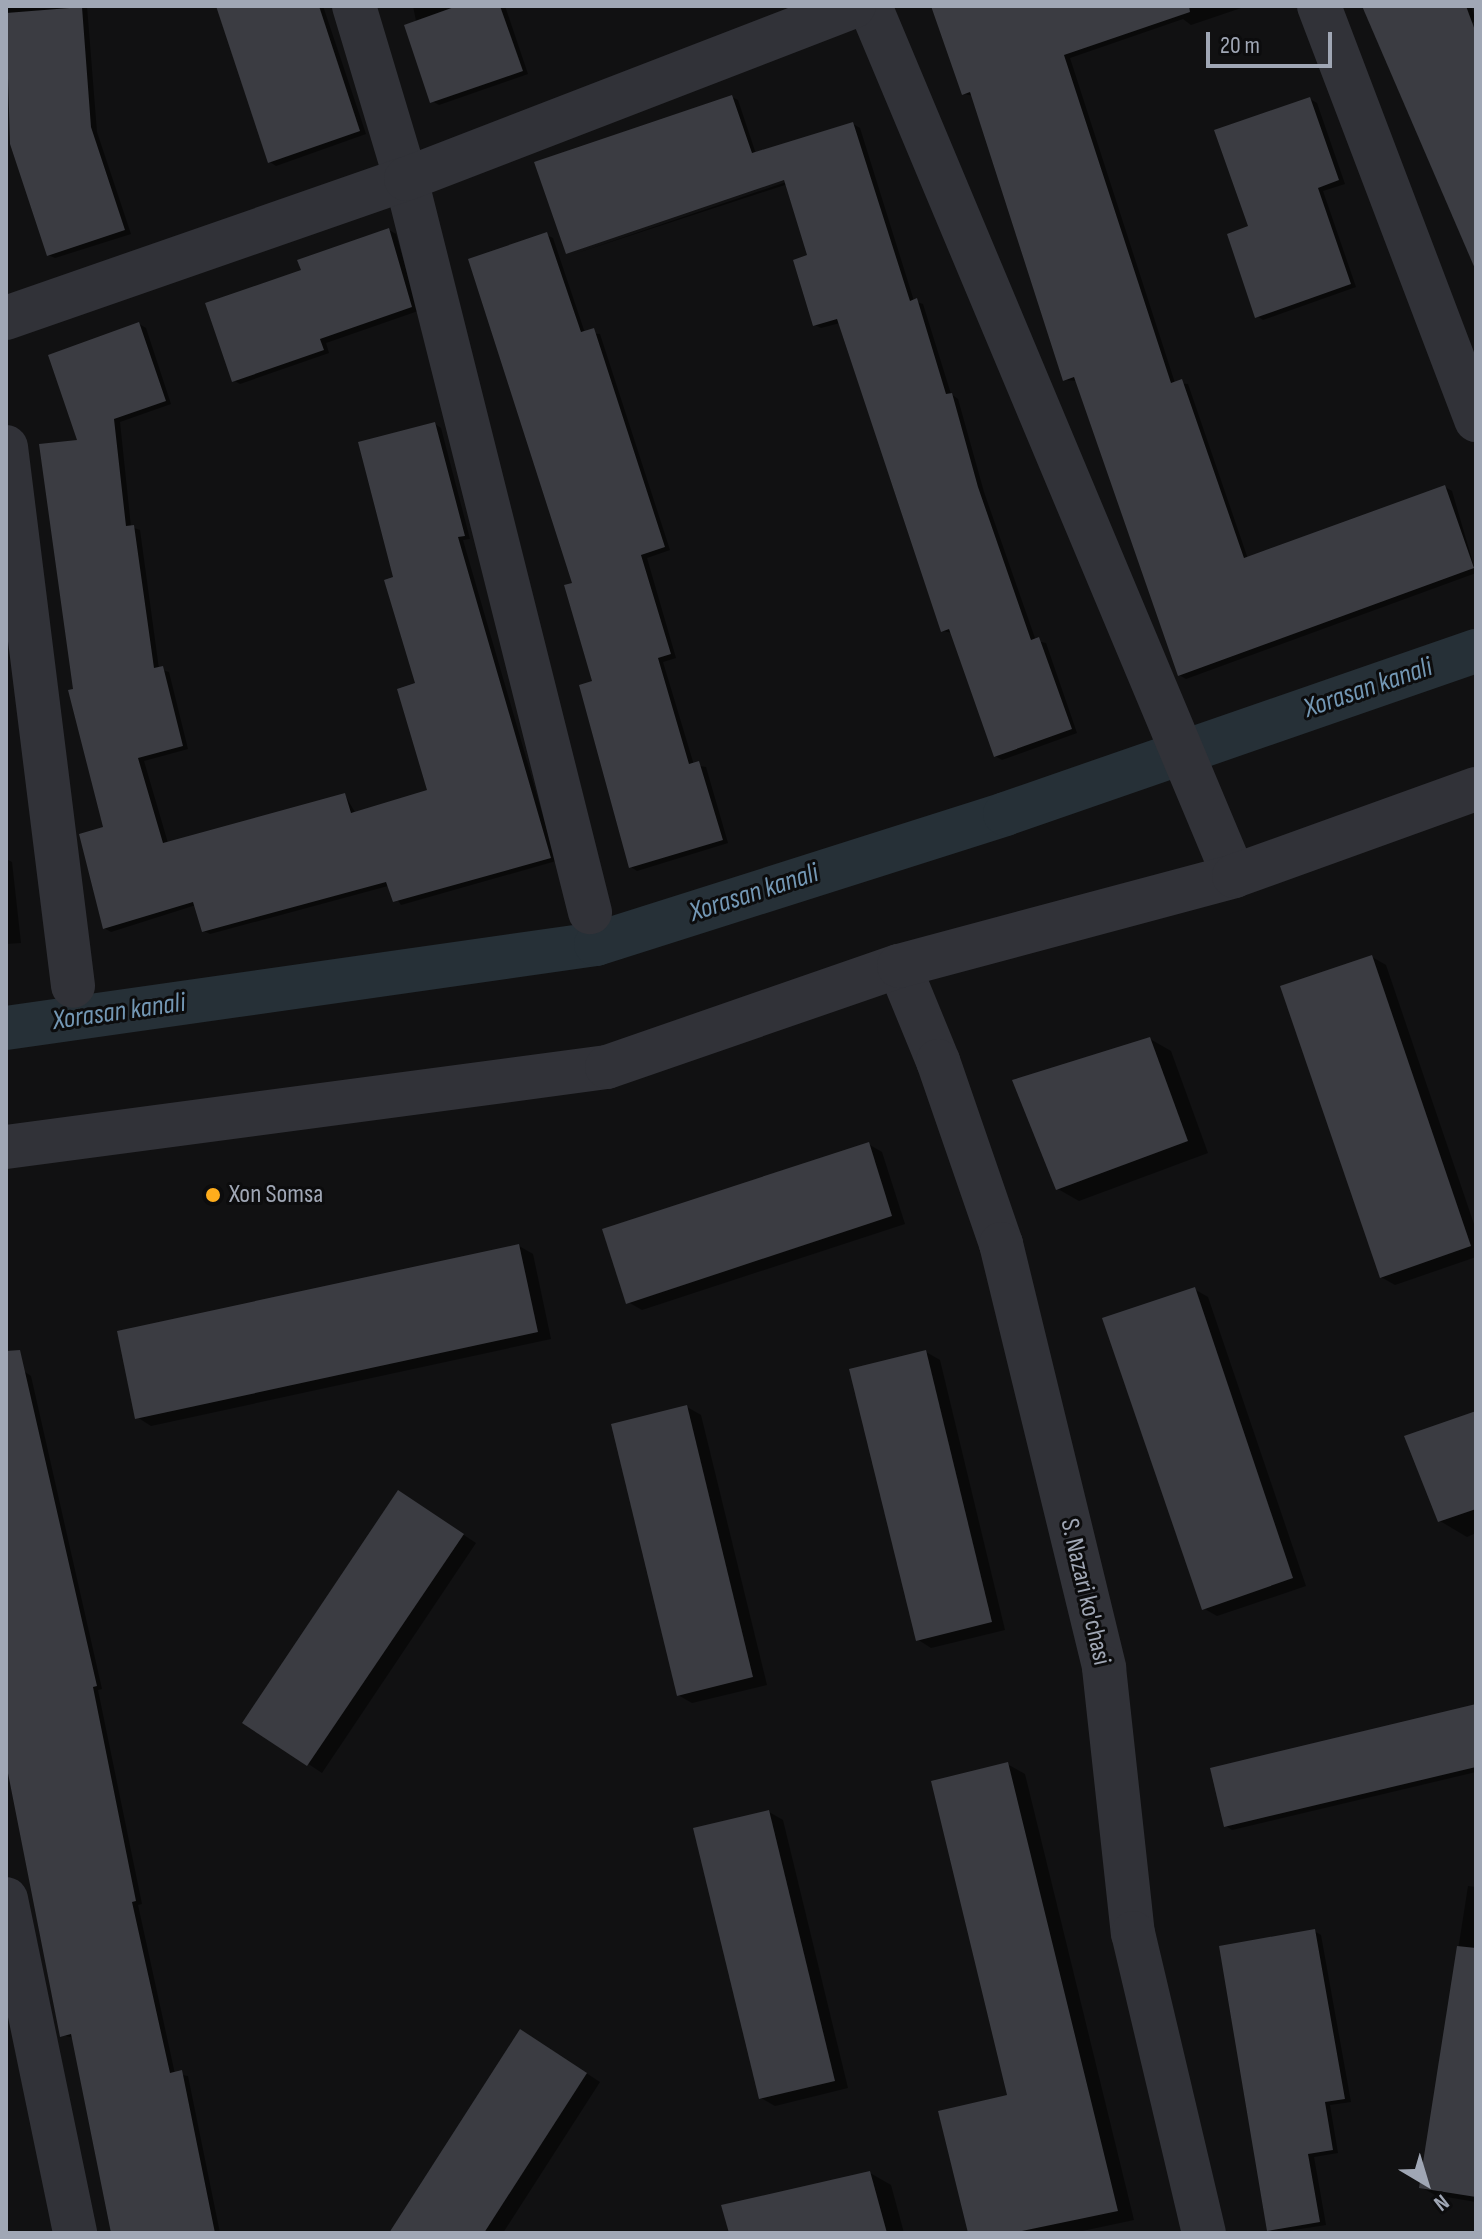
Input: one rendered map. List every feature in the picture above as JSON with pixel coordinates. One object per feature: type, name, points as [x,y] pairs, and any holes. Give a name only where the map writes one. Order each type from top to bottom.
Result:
[{"type":"street","points":[[354,6],[406,179],[590,912]]},
{"type":"street","points":[[6,318],[406,179],[854,6]]},
{"type":"street","points":[[870,6],[1162,712],[1234,876]]},
{"type":"street","points":[[1319,6],[1476,420]]},
{"type":"street","points":[[6,447],[73,986]]},
{"type":"street","points":[[6,1147],[607,1067],[899,966],[1234,876],[1476,789]]},
{"type":"street","name":"S. Nazari ko'chasi","points":[[899,966],[938,1061],[1001,1244],[1097,1638],[1133,1933],[1204,2233]]},
{"type":"street","points":[[6,1899],[75,2233]]},
{"type":"building","points":[[216,6],[319,6],[360,131],[268,163]]},
{"type":"building","points":[[457,6],[500,6],[523,71],[430,103],[404,25]]},
{"type":"building","points":[[931,6],[1189,6],[1190,12],[1064,55],[1171,383],[1182,379],[1244,558],[1445,485],[1474,568],[1178,676],[1074,377],[1063,381],[970,92],[962,95]]},
{"type":"building","points":[[1362,6],[1466,6],[1476,33],[1476,271]]},
{"type":"building","points":[[82,7],[91,127],[125,230],[47,256],[10,144],[6,13]]},
{"type":"building","points":[[732,95],[752,153],[853,122],[910,301],[917,298],[946,394],[952,393],[978,487],[1031,640],[1039,637],[1072,729],[994,757],[949,629],[941,632],[837,319],[813,326],[793,260],[807,255],[784,180],[566,254],[534,162]]},
{"type":"building","points":[[1310,97],[1339,180],[1318,188],[1351,284],[1255,318],[1227,234],[1248,226],[1214,130]]},
{"type":"building","points":[[389,228],[412,307],[320,339],[324,350],[232,382],[205,303],[301,270],[297,260]]},
{"type":"building","points":[[547,232],[581,332],[594,328],[665,547],[641,555],[671,654],[658,658],[689,764],[699,761],[723,840],[629,868],[579,685],[592,681],[564,585],[572,583],[468,259]]},
{"type":"building","points":[[139,322],[166,401],[114,419],[126,526],[134,525],[154,668],[163,666],[183,746],[138,758],[163,843],[345,793],[351,813],[427,790],[397,689],[415,683],[384,580],[393,577],[358,442],[435,422],[465,536],[458,537],[551,858],[393,902],[386,882],[202,932],[193,902],[103,929],[79,834],[103,827],[68,690],[73,689],[39,444],[77,440],[48,355]]},
{"type":"building","points":[[1372,955],[1471,1246],[1380,1278],[1280,986]]},
{"type":"building","points":[[1150,1037],[1188,1141],[1056,1190],[1012,1080]]},
{"type":"building","points":[[869,1142],[892,1216],[626,1304],[602,1229]]},
{"type":"building","points":[[519,1244],[538,1332],[135,1419],[117,1331]]},
{"type":"building","points":[[1195,1287],[1293,1578],[1202,1610],[1102,1318]]},
{"type":"building","points":[[20,1350],[97,1686],[93,1687],[136,1901],[132,1902],[170,2073],[182,2070],[215,2233],[111,2233],[71,2034],[60,2037],[6,1763],[6,1351]]},
{"type":"building","points":[[926,1350],[992,1622],[916,1641],[849,1369]]},
{"type":"building","points":[[687,1405],[753,1677],[677,1696],[611,1424]]},
{"type":"building","points":[[1476,1411],[1476,1509],[1438,1522],[1404,1436]]},
{"type":"building","points":[[398,1490],[464,1534],[307,1766],[242,1723]]},
{"type":"building","points":[[1476,1704],[1476,1767],[1224,1827],[1210,1768]]},
{"type":"building","points":[[1008,1762],[1118,2211],[1012,2233],[968,2233],[938,2111],[1007,2095],[931,1781]]},
{"type":"building","points":[[769,1810],[835,2081],[759,2099],[693,1828]]},
{"type":"building","points":[[1315,1929],[1345,2099],[1325,2102],[1333,2150],[1308,2154],[1320,2222],[1267,2231],[1219,1946]]},
{"type":"building","points":[[1457,1946],[1476,1948],[1476,2197],[1419,2188]]},
{"type":"building","points":[[520,2029],[587,2073],[484,2233],[389,2233]]},
{"type":"building","points":[[870,2171],[887,2233],[729,2233],[721,2205]]},
{"type":"waterway","name":"Xorasan kanali","points":[[6,1028],[596,944],[1005,814],[1476,651]]},
{"type":"place","name":"Xon Somsa","points":[[213,1195]]}]
